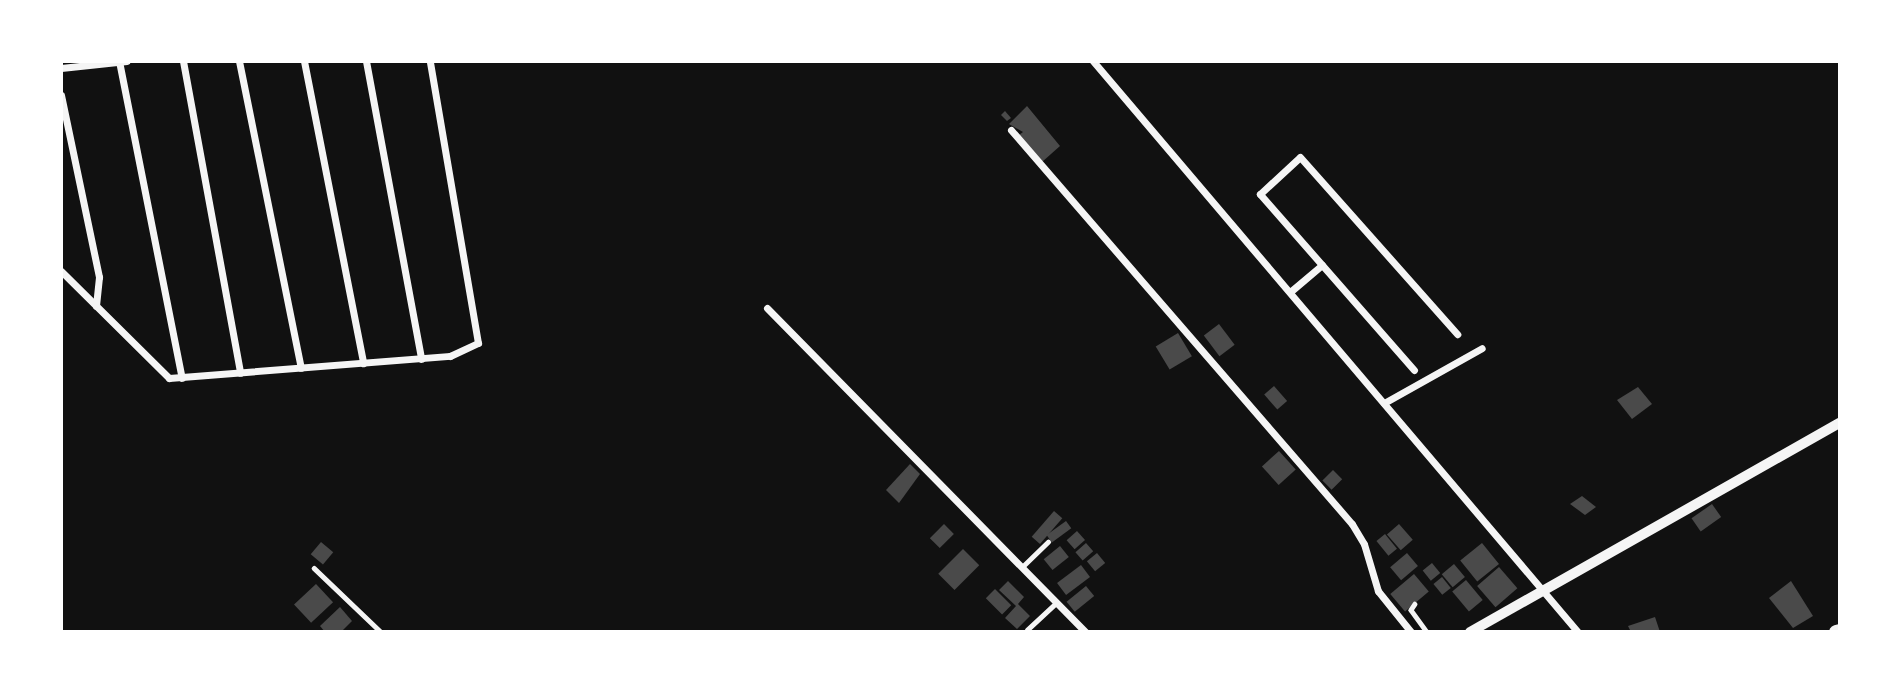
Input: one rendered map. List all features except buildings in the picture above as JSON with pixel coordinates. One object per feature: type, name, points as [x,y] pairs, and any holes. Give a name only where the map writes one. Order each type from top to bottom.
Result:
[{"type":"street","points":[[61,68],[127,61]]},
{"type":"street","points":[[183,61],[240,373]]},
{"type":"street","points":[[239,61],[301,368]]},
{"type":"street","points":[[304,61],[363,363]]},
{"type":"street","points":[[366,61],[421,359]]},
{"type":"street","points":[[61,271],[169,379],[450,356],[478,343],[430,61]]},
{"type":"street","points":[[1093,61],[1577,632]]},
{"type":"street","points":[[119,62],[182,378]]},
{"type":"street","points":[[61,95],[100,277],[96,306]]},
{"type":"street","points":[[1011,130],[1352,524],[1364,544],[1378,591],[1410,632]]},
{"type":"street","points":[[1414,369],[1260,194],[1300,157],[1457,334]]},
{"type":"street","points":[[1290,292],[1322,265]]},
{"type":"street","points":[[767,309],[1085,632]]},
{"type":"street","points":[[1384,403],[1482,348]]},
{"type":"street","points":[[1470,632],[1840,423]]},
{"type":"lane","points":[[1022,568],[1048,542]]},
{"type":"lane","points":[[314,568],[381,632]]},
{"type":"lane","points":[[1027,630],[1056,603]]},
{"type":"lane","points":[[1415,604],[1411,610],[1427,632]]}]
